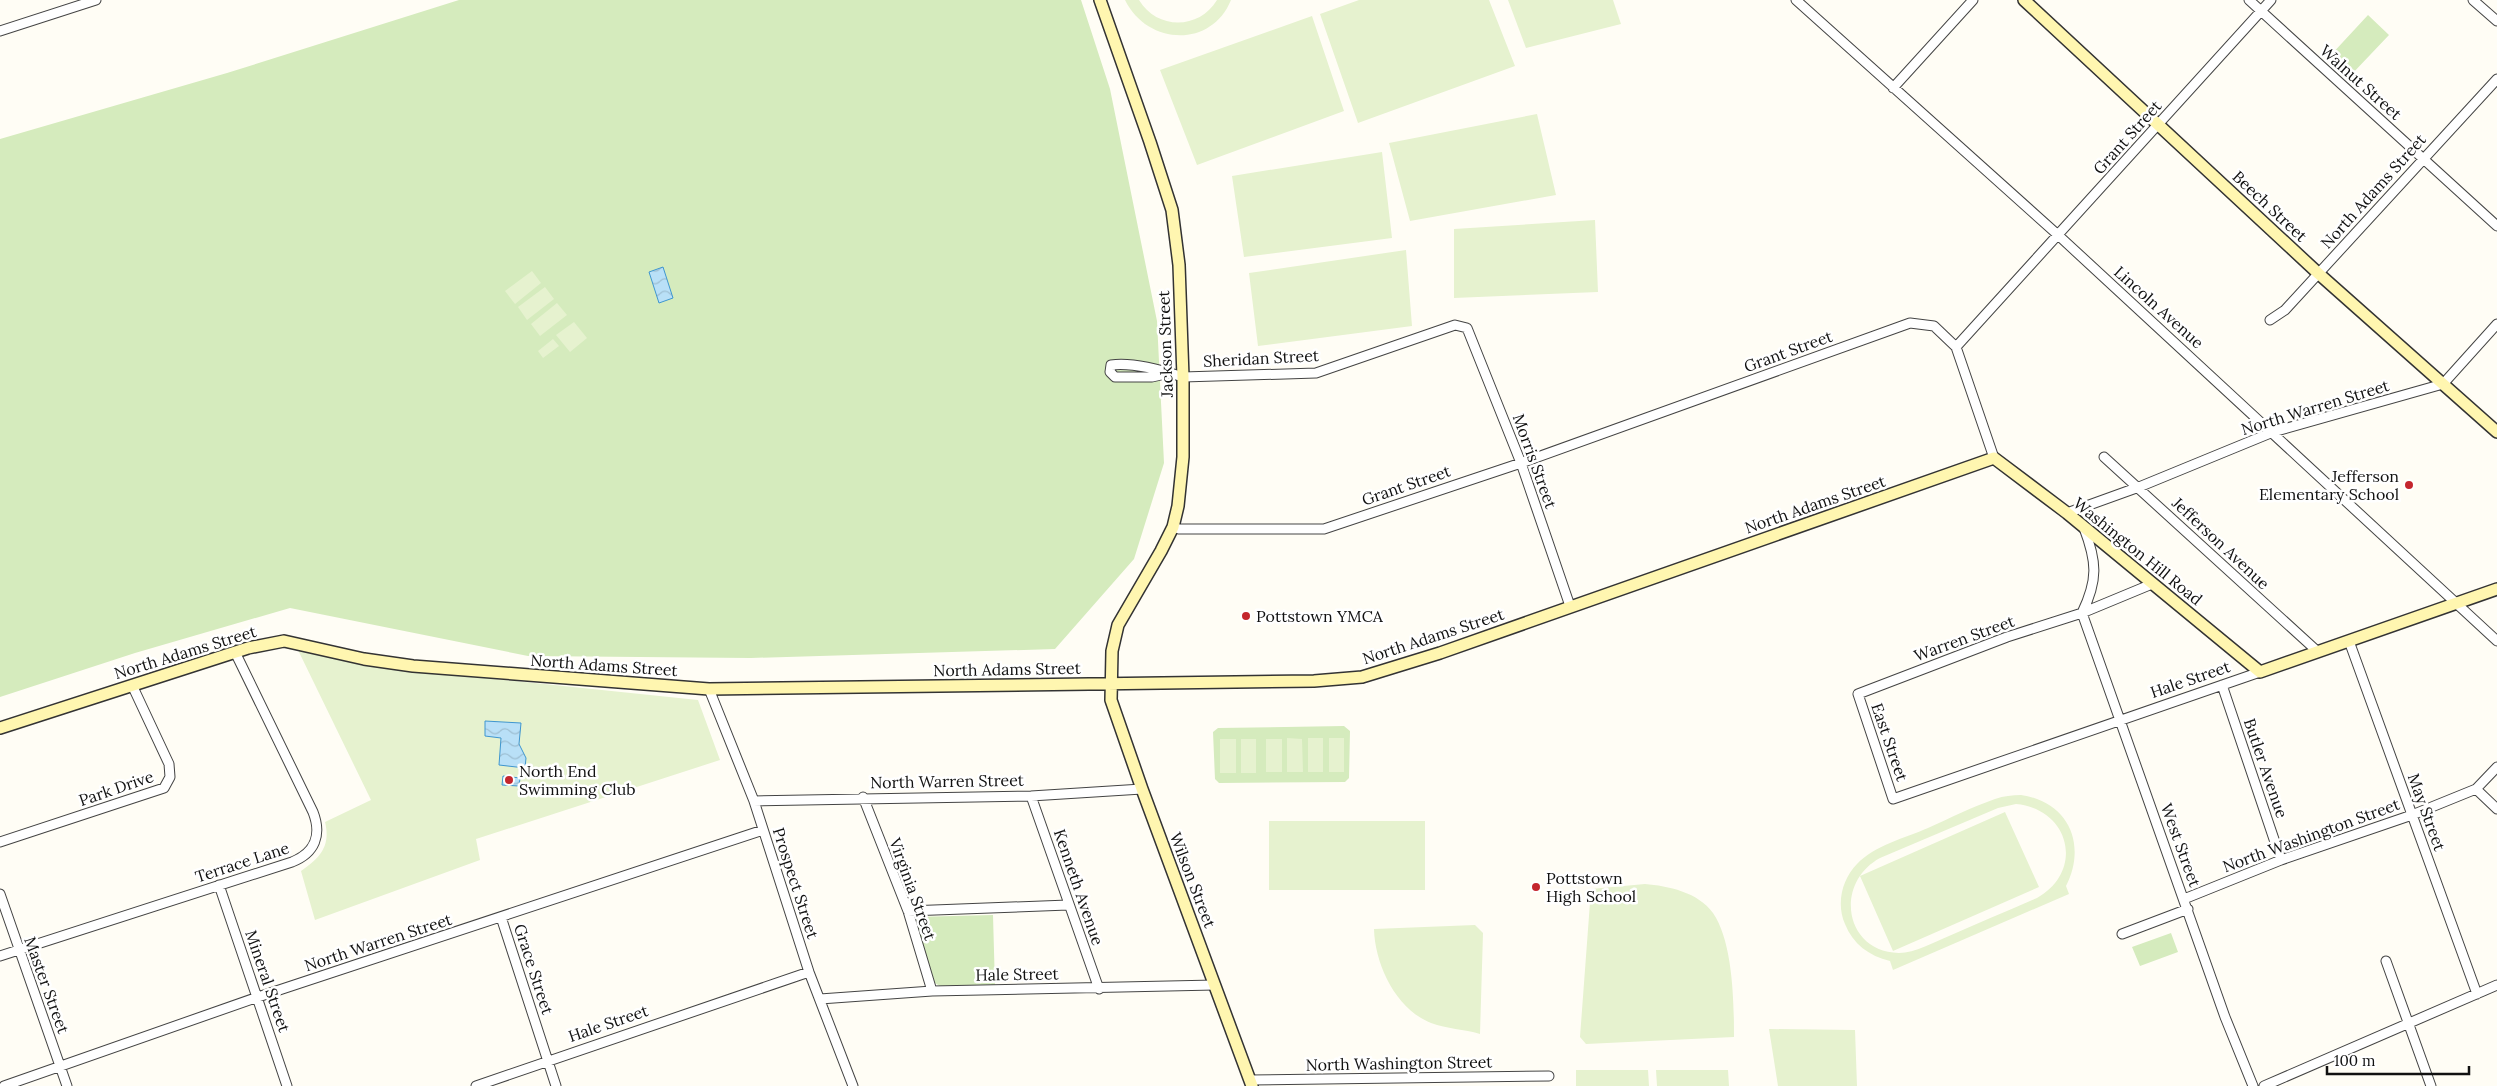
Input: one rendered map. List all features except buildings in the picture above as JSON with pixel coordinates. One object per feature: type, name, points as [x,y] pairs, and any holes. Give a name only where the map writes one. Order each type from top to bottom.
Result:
[{"type":"street","points":[[0,31],[96,0]]},
{"type":"street","name":"Jackson Street","points":[[1100,0],[1172,210],[1178,265],[1183,377],[1182,480],[1173,527],[1157,558],[1121,617],[1112,651],[1111,684]]},
{"type":"street","name":"Lincoln Avenue","points":[[1796,0],[2058,235],[2497,641]]},
{"type":"street","points":[[1892,88],[1973,0]]},
{"type":"street","name":"Beech Street","points":[[2024,0],[2319,274],[2497,432]]},
{"type":"street","name":"Walnut Street","points":[[2249,0],[2497,226]]},
{"type":"street","name":"Grant Street","points":[[1173,527],[1180,529],[1324,529],[1521,463],[1910,323],[1934,326],[1956,347],[2271,0]]},
{"type":"street","points":[[2473,0],[2497,21]]},
{"type":"street","name":"North Adams Street","points":[[2270,320],[2285,310],[2319,274],[2497,79]]},
{"type":"street","points":[[2443,384],[2497,324]]},
{"type":"street","name":"Sheridan Street","points":[[1170,373],[1152,377],[1115,377],[1110,372],[1110,365],[1121,363],[1170,373],[1183,377],[1316,373],[1455,325],[1467,328]]},
{"type":"street","name":"Morris Street","points":[[1467,328],[1521,463],[1570,606]]},
{"type":"street","points":[[1956,347],[1994,458]]},
{"type":"street","name":"North Warren Street","points":[[2067,513],[2139,487],[2273,432],[2443,384]]},
{"type":"street","name":"Jefferson Avenue","points":[[2104,457],[2317,651]]},
{"type":"street","name":"North Adams Street","points":[[0,728],[235,652],[269,642],[284,641],[396,664],[710,689],[1314,681],[1362,677],[1432,656],[1994,458]]},
{"type":"street","name":"Washington Hill Road","points":[[1994,458],[2067,513],[2260,672]]},
{"type":"street","points":[[2082,613],[2093,587],[2095,568],[2093,551],[2084,528]]},
{"type":"street","name":"Warren Street","points":[[1858,694],[2007,637],[2082,613],[2152,584]]},
{"type":"street","name":"Hale Street","points":[[1893,799],[2497,589]]},
{"type":"street","name":"West Street","points":[[2082,613],[2225,1017],[2252,1086]]},
{"type":"street","name":"May Street","points":[[2349,640],[2477,994]]},
{"type":"street","name":"Terrace Lane","points":[[0,956],[301,859],[313,847],[318,830],[313,812],[235,652]]},
{"type":"street","name":"Wilson Street","points":[[1111,684],[1111,700],[1142,789],[1251,1083]]},
{"type":"street","name":"Park Drive","points":[[0,842],[164,788],[170,777],[169,764],[132,685]]},
{"type":"street","name":"Butler Avenue","points":[[2222,685],[2281,860]]},
{"type":"street","name":"Prospect Street","points":[[710,689],[754,801],[808,972],[854,1086]]},
{"type":"street","name":"East Street","points":[[1858,694],[1893,799]]},
{"type":"street","name":"North Washington Street","points":[[2184,899],[2281,860],[2476,790],[2497,767]]},
{"type":"street","name":"North Warren Street","points":[[754,801],[863,797],[1032,796],[1142,789]]},
{"type":"street","points":[[2476,790],[2497,809]]},
{"type":"street","name":"Kenneth Avenue","points":[[1032,796],[1068,905],[1099,989]]},
{"type":"street","name":"Virginia Street","points":[[863,797],[908,912],[932,991]]},
{"type":"street","name":"North Warren Street","points":[[4,1086],[61,1068],[258,997],[763,830]]},
{"type":"street","name":"Mineral Street","points":[[219,885],[287,1086]]},
{"type":"street","name":"Master Street","points":[[0,894],[67,1086]]},
{"type":"street","points":[[908,912],[1068,905]]},
{"type":"street","points":[[2122,934],[2188,909]]},
{"type":"street","name":"Grace Street","points":[[502,917],[556,1086]]},
{"type":"street","points":[[2386,961],[2430,1086]]},
{"type":"street","name":"Hale Street","points":[[476,1086],[808,972]]},
{"type":"street","name":"Hale Street","points":[[820,999],[932,991],[1099,989],[1216,985]]},
{"type":"street","points":[[2264,1086],[2497,985]]},
{"type":"street","name":"North Washington Street","points":[[1251,1083],[1549,1076]]},
{"type":"green space","points":[[459,0],[1081,0],[1110,89],[1157,321],[1164,463],[1134,559],[1055,649],[751,658],[528,656],[290,608],[135,653],[0,697],[0,139],[227,73]]},
{"type":"green space","points":[[1125,0],[1139,0],[1156,17],[1178,22],[1200,17],[1217,0],[1231,0],[1222,16],[1209,27],[1194,33],[1179,35],[1163,33],[1148,26],[1135,15]]},
{"type":"green space","points":[[1359,0],[1489,0],[1515,66],[1358,123],[1320,14]]},
{"type":"green space","points":[[1508,0],[1613,0],[1621,24],[1526,48]]},
{"type":"green space","points":[[2368,15],[2389,35],[2351,75],[2330,56]]},
{"type":"green space","points":[[1312,16],[1344,111],[1197,165],[1160,70]]},
{"type":"green space","points":[[1537,114],[1556,195],[1410,221],[1389,143]]},
{"type":"green space","points":[[1382,152],[1392,238],[1244,257],[1232,176]]},
{"type":"green space","points":[[1595,220],[1598,292],[1454,298],[1454,229]]},
{"type":"green space","points":[[1406,250],[1412,326],[1258,346],[1249,273]]},
{"type":"green space","points":[[532,271],[541,283],[515,304],[505,291]]},
{"type":"green space","points":[[545,287],[554,299],[527,320],[518,307]]},
{"type":"green space","points":[[557,303],[567,315],[540,336],[531,324]]},
{"type":"green space","points":[[574,322],[587,338],[570,352],[556,335]]},
{"type":"green space","points":[[553,339],[559,346],[543,358],[538,351]]},
{"type":"green space","name":"North End Swimming Club","points":[[298,650],[371,666],[698,700],[720,760],[476,839],[480,860],[315,920],[301,871],[319,856],[325,845],[325,822],[371,800]]},
{"type":"green space","points":[[1344,726],[1350,731],[1349,778],[1345,782],[1219,783],[1215,779],[1213,732],[1218,728]]},
{"type":"green space","points":[[1287,738],[1302,739],[1303,772],[1287,772]]},
{"type":"green space","points":[[1308,738],[1323,738],[1323,772],[1308,772]]},
{"type":"green space","points":[[1329,738],[1344,738],[1344,772],[1329,772]]},
{"type":"green space","points":[[1220,739],[1236,739],[1236,773],[1220,773]]},
{"type":"green space","points":[[1241,739],[1256,739],[1256,773],[1241,773]]},
{"type":"green space","points":[[1266,739],[1282,739],[1282,772],[1266,772]]},
{"type":"green space","points":[[2021,795],[2038,799],[2051,806],[2062,816],[2069,828],[2074,841],[2075,855],[2072,871],[2066,886],[2069,894],[1893,970],[1890,961],[1875,956],[1852,938],[1842,916],[1842,892],[1852,870],[1864,857],[1891,843],[1986,802],[2002,797]],"holes":[[[2016,804],[2034,808],[2049,817],[2059,829],[2065,843],[2066,858],[2062,873],[2052,886],[2037,898],[1924,947],[1905,953],[1881,950],[1866,941],[1857,929],[1852,914],[1851,899],[1856,883],[1865,869],[1880,858],[1998,808]]]},
{"type":"green space","points":[[2005,812],[2039,887],[1893,951],[1860,876]]},
{"type":"green space","points":[[1269,821],[1425,821],[1425,890],[1269,890]]},
{"type":"green space","points":[[1645,884],[1663,886],[1691,895],[1707,906],[1720,925],[1725,940],[1731,973],[1734,1037],[1586,1044],[1580,1037],[1591,889]]},
{"type":"green space","points":[[993,915],[995,987],[943,988],[935,983],[914,917]]},
{"type":"green space","points":[[1475,925],[1483,933],[1480,1034],[1431,1023],[1407,1007],[1398,997],[1383,971],[1375,943],[1374,929]]},
{"type":"green space","points":[[2171,933],[2178,952],[2140,966],[2132,947]]},
{"type":"green space","points":[[1769,1029],[1855,1030],[1857,1086],[1778,1086]]},
{"type":"green space","points":[[1576,1070],[1648,1070],[1649,1086],[1576,1086]]},
{"type":"green space","points":[[1656,1070],[1728,1070],[1729,1086],[1657,1086]]},
{"type":"water","points":[[663,267],[673,298],[659,303],[649,272]]},
{"type":"water","points":[[485,721],[521,723],[519,744],[526,758],[525,768],[499,765],[501,738],[485,736]]},
{"type":"water","points":[[503,776],[520,778],[519,786],[502,785]]},
{"type":"place","name":"Jefferson Elementary School","points":[[2409,485]]},
{"type":"place","name":"Pottstown YMCA","points":[[1246,616]]},
{"type":"place","name":"North End Swimming Club","points":[[509,780]]},
{"type":"place","name":"Pottstown High School","points":[[1536,887]]}]
